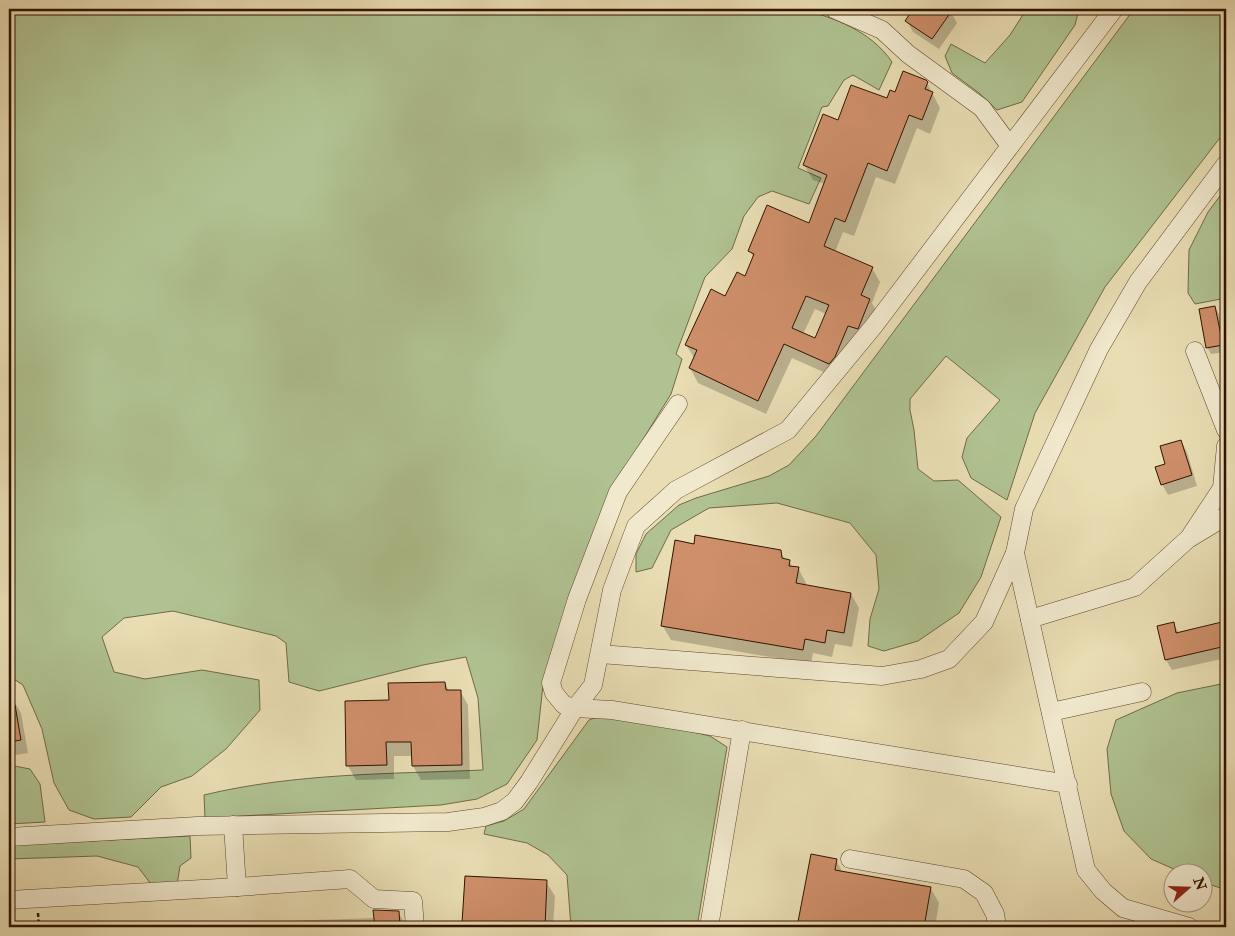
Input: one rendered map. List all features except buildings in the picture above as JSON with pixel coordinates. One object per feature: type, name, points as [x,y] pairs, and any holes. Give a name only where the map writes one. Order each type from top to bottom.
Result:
[{"type":"lane","points":[[834,9],[882,30],[908,54],[982,108],[1010,146]]},
{"type":"lane","points":[[9,837],[233,825],[448,822],[484,817],[502,811],[515,801],[529,782],[575,708],[593,685],[612,590],[636,526],[676,490],[788,430],[873,327],[1114,9]]},
{"type":"lane","points":[[600,654],[882,676],[921,669],[949,659],[984,622],[1015,553],[1024,509],[1099,348],[1138,282],[1226,164]]},
{"type":"lane","points":[[1195,351],[1226,430]]},
{"type":"lane","points":[[678,404],[618,492],[577,599],[551,683],[554,694],[564,705],[575,708],[612,710],[742,730],[1068,784]]},
{"type":"lane","points":[[1188,539],[1222,488],[1226,446]]},
{"type":"lane","points":[[1030,619],[1135,587],[1188,539],[1226,516]]},
{"type":"lane","points":[[1015,553],[1086,870],[1103,891],[1123,908],[1190,927]]},
{"type":"lane","points":[[1052,712],[1142,692]]},
{"type":"lane","points":[[709,927],[742,730]]},
{"type":"lane","points":[[233,825],[236,887]]},
{"type":"lane","points":[[850,859],[964,879],[984,893],[995,914],[998,927]]},
{"type":"lane","points":[[9,900],[350,879],[374,899],[413,901],[415,927]]},
{"type":"path","points":[[137,927],[215,924],[216,927]]},
{"type":"green space","points":[[9,9],[801,9],[851,27],[874,42],[892,62],[879,90],[853,75],[844,80],[828,106],[822,107],[798,168],[821,178],[809,204],[772,191],[758,197],[744,216],[732,249],[705,277],[676,354],[682,359],[671,394],[616,483],[544,676],[537,740],[507,784],[477,799],[441,805],[205,818],[204,795],[238,788],[308,778],[483,770],[478,698],[466,657],[423,665],[319,691],[289,682],[286,643],[276,636],[173,611],[124,618],[102,637],[114,672],[145,679],[202,670],[259,680],[260,710],[226,749],[192,776],[161,787],[131,817],[94,819],[69,810],[54,783],[42,729],[23,685],[9,676]]},
{"type":"green space","points":[[1023,9],[1079,9],[1075,25],[1022,102],[997,110],[979,93],[952,73],[945,56],[951,44],[985,63],[1010,35],[1024,13]]},
{"type":"green space","points":[[1134,9],[1226,9],[1226,130],[1105,287],[1035,413],[1007,500],[971,478],[962,457],[967,438],[1000,400],[946,356],[910,399],[918,469],[934,481],[958,480],[1001,517],[981,577],[959,613],[918,641],[884,651],[868,646],[870,619],[879,589],[876,555],[850,523],[777,503],[709,508],[671,530],[652,568],[636,572],[636,554],[646,534],[679,505],[769,476],[789,465],[816,436]]},
{"type":"green space","points":[[1226,188],[1226,298],[1195,304],[1188,293],[1189,250],[1208,212]]},
{"type":"green space","points":[[1226,683],[1226,890],[1212,885],[1212,864],[1162,864],[1151,859],[1124,831],[1111,794],[1107,749],[1116,720],[1177,693]]},
{"type":"green space","points":[[609,712],[710,736],[727,747],[697,927],[571,927],[567,875],[548,855],[527,843],[484,834],[486,826],[504,821],[524,809],[589,720]]},
{"type":"green space","points":[[9,765],[30,769],[40,784],[45,822],[9,824]]},
{"type":"green space","points":[[190,836],[191,858],[180,866],[177,885],[154,888],[138,867],[97,856],[9,859],[9,845]]}]
